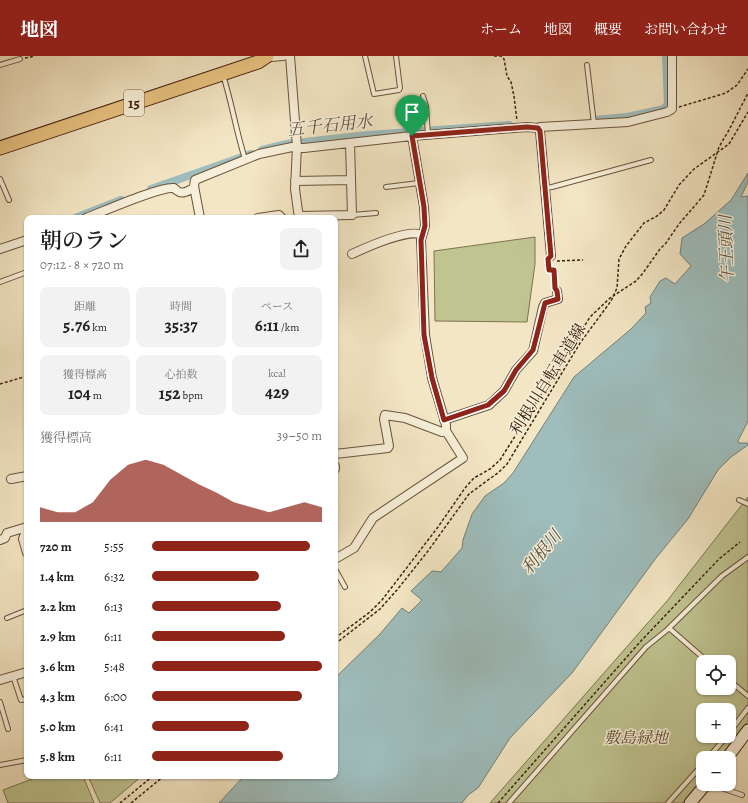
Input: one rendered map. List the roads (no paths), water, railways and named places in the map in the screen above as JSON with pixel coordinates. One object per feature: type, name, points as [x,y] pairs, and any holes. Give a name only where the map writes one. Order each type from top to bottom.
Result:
[{"type":"main road","name":"15","points":[[0,148],[258,62],[267,56]]},
{"type":"street","points":[[267,56],[271,58],[283,56]]},
{"type":"street","points":[[290,56],[297,149],[295,181],[299,215]]},
{"type":"street","points":[[199,215],[194,188],[196,178],[246,159],[273,151],[292,147],[297,149],[412,136],[632,121],[667,112],[672,109],[672,56]]},
{"type":"street","points":[[538,128],[540,131],[551,256]]},
{"type":"street","points":[[338,557],[354,548],[373,518],[462,460],[463,456],[446,431],[431,373],[424,335],[422,235],[425,226],[412,136]]},
{"type":"street","points":[[338,216],[352,215],[350,143]]},
{"type":"street","points":[[295,181],[351,180]]},
{"type":"street","points":[[94,215],[151,193],[174,188],[181,193],[194,188]]},
{"type":"street","points":[[352,254],[379,242],[416,233],[422,235]]},
{"type":"street","points":[[0,249],[24,241]]},
{"type":"street","points":[[444,420],[488,405],[504,391],[516,370],[533,350],[543,307],[545,303],[558,299],[557,291]]},
{"type":"street","points":[[338,454],[388,448],[389,443],[384,417],[385,415],[405,418],[442,432],[446,431]]},
{"type":"street","points":[[11,479],[24,477]]},
{"type":"street","points":[[0,540],[5,538],[7,533],[10,531],[24,528]]},
{"type":"street","points":[[0,680],[24,673]]},
{"type":"street","points":[[732,751],[748,730]]},
{"type":"street","points":[[690,803],[700,791]]},
{"type":"lane","points":[[365,56],[374,94],[399,90],[396,56]]},
{"type":"lane","points":[[0,64],[20,59]]},
{"type":"lane","points":[[587,64],[594,124]]},
{"type":"lane","points":[[223,74],[231,102],[234,121],[246,159]]},
{"type":"lane","points":[[423,96],[426,106],[428,135]]},
{"type":"lane","points":[[545,188],[651,160]]},
{"type":"lane","points":[[0,179],[8,200]]},
{"type":"lane","points":[[386,187],[419,183]]},
{"type":"lane","points":[[352,215],[376,213]]},
{"type":"lane","points":[[0,282],[24,273]]},
{"type":"lane","points":[[739,500],[748,504]]},
{"type":"lane","points":[[509,803],[655,638],[669,628],[722,576],[748,557]]},
{"type":"lane","points":[[338,574],[345,587]]},
{"type":"lane","points":[[7,618],[24,611]]},
{"type":"lane","points":[[669,628],[700,655]]},
{"type":"lane","points":[[13,676],[21,700],[24,700]]},
{"type":"lane","points":[[736,686],[748,696]]},
{"type":"lane","points":[[0,702],[8,729]]},
{"type":"lane","points":[[736,724],[748,708]]},
{"type":"lane","points":[[714,751],[721,743]]},
{"type":"lane","points":[[0,765],[24,761]]},
{"type":"lane","points":[[668,803],[696,772]]},
{"type":"lane","points":[[729,791],[742,796]]},
{"type":"water","points":[[748,173],[748,182],[741,197],[748,196],[748,421],[738,441],[739,443],[748,443],[748,445],[731,457],[718,470],[688,519],[656,558],[572,673],[510,738],[478,788],[468,795],[462,803],[219,803],[241,779],[338,779],[338,675],[380,634],[402,608],[409,613],[422,600],[411,591],[432,571],[441,572],[462,548],[463,540],[472,514],[485,496],[504,483],[513,473],[574,377],[631,329],[646,313],[645,307],[651,303],[650,297],[660,281],[666,278],[675,284],[691,266],[680,254],[682,238],[704,224],[731,200]]},
{"type":"waterway","name":"五千石用水","points":[[594,120],[627,117],[664,109],[668,104],[666,56]]},
{"type":"waterway","name":"五千石用水","points":[[262,150],[287,144],[368,135],[509,125]]},
{"type":"waterway","name":"五千石用水","points":[[151,189],[251,154]]},
{"type":"waterway","name":"五千石用水","points":[[83,215],[121,200]]},
{"type":"water label","name":"午王頭川","points":[[726,249]]},
{"type":"water label","name":"利根川","points":[[541,552]]},
{"type":"park label","name":"敷島緑地","points":[[636,737]]}]
